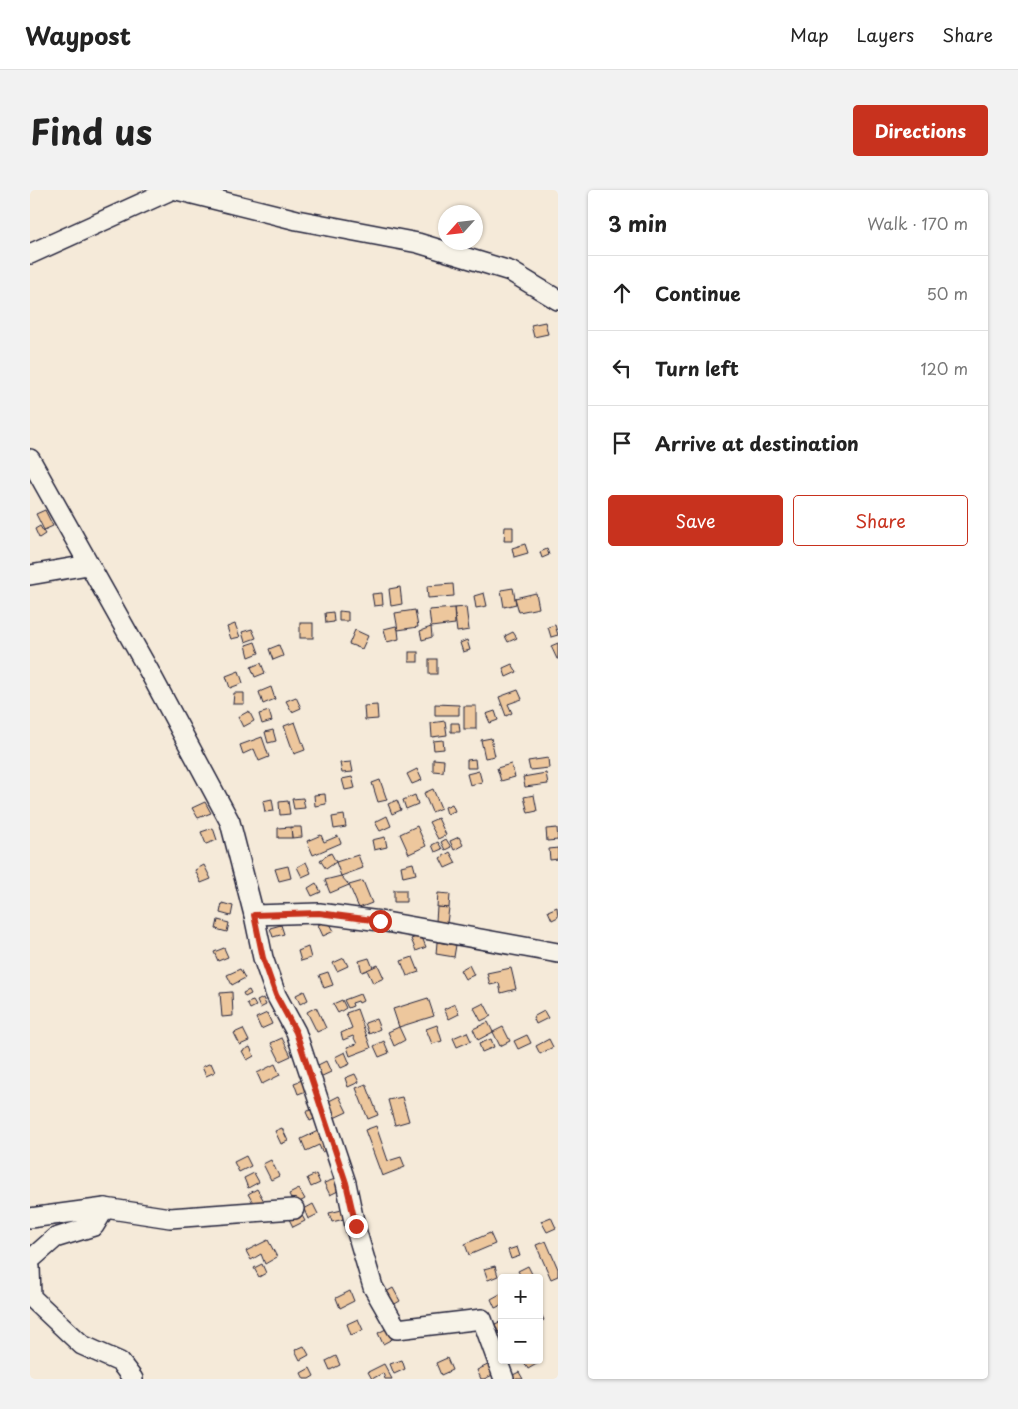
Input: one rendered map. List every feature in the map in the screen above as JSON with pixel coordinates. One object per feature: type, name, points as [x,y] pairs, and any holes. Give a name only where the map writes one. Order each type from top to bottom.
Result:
[{"type":"street","points":[[30,254],[171,190]]},
{"type":"street","points":[[176,190],[297,220],[418,243],[510,271],[558,300]]},
{"type":"street","points":[[30,458],[230,822],[263,958],[276,995],[296,1032],[346,1183],[373,1287],[397,1329],[482,1319],[504,1379]]},
{"type":"street","points":[[30,575],[88,565]]},
{"type":"street","points":[[254,915],[319,913],[380,921],[558,953]]},
{"type":"street","points":[[30,1260],[56,1238],[94,1226],[105,1208]]},
{"type":"street","points":[[30,1218],[105,1208],[170,1218],[294,1209]]},
{"type":"street","points":[[30,1266],[32,1297],[82,1345],[120,1362],[132,1379]]},
{"type":"building","points":[[545,322],[548,334],[534,337],[531,325]]},
{"type":"building","points":[[45,510],[53,526],[44,530],[36,514]]},
{"type":"building","points":[[40,526],[45,534],[39,538],[35,529]]},
{"type":"building","points":[[505,527],[513,527],[513,541],[504,541]]},
{"type":"building","points":[[525,544],[528,553],[514,557],[512,548]]},
{"type":"building","points":[[547,549],[549,555],[542,558],[540,552]]},
{"type":"building","points":[[453,584],[454,596],[428,598],[427,586]]},
{"type":"building","points":[[400,587],[402,604],[391,606],[389,589]]},
{"type":"building","points":[[513,588],[516,604],[504,607],[501,590]]},
{"type":"building","points":[[382,593],[383,605],[374,606],[372,594]]},
{"type":"building","points":[[484,593],[487,606],[476,608],[474,596]]},
{"type":"building","points":[[536,593],[539,608],[519,612],[515,598]]},
{"type":"building","points":[[466,607],[469,630],[457,632],[454,608]]},
{"type":"building","points":[[454,608],[455,624],[431,627],[429,610]]},
{"type":"building","points":[[415,610],[418,627],[398,630],[395,613]]},
{"type":"building","points":[[339,611],[348,612],[348,621],[339,621]]},
{"type":"building","points":[[333,612],[334,622],[326,623],[325,613]]},
{"type":"building","points":[[300,623],[313,623],[313,638],[300,638]]},
{"type":"building","points":[[235,624],[240,637],[231,639],[227,627]]},
{"type":"building","points":[[555,625],[558,635],[551,637],[548,627]]},
{"type":"building","points":[[396,626],[399,639],[387,642],[384,629]]},
{"type":"building","points":[[431,627],[432,637],[422,640],[420,631]]},
{"type":"building","points":[[252,629],[256,638],[245,642],[242,632]]},
{"type":"building","points":[[355,630],[368,636],[362,649],[349,644]]},
{"type":"building","points":[[513,632],[517,638],[508,642],[505,636]]},
{"type":"building","points":[[467,640],[470,650],[463,652],[460,643]]},
{"type":"building","points":[[255,642],[259,653],[249,657],[246,645]]},
{"type":"building","points":[[558,643],[558,659],[557,659],[551,646]]},
{"type":"building","points":[[279,645],[283,656],[273,660],[269,649]]},
{"type":"building","points":[[409,652],[418,652],[418,662],[409,662]]},
{"type":"building","points":[[429,659],[437,659],[437,674],[429,674]]},
{"type":"building","points":[[261,663],[265,673],[255,677],[251,667]]},
{"type":"building","points":[[512,664],[517,672],[506,677],[503,668]]},
{"type":"building","points":[[239,671],[243,683],[230,688],[226,676]]},
{"type":"building","points":[[271,687],[275,699],[263,704],[259,692]]},
{"type":"building","points":[[518,690],[522,699],[508,704],[512,713],[506,716],[499,697]]},
{"type":"building","points":[[234,693],[244,693],[244,704],[233,704]]},
{"type":"building","points":[[296,697],[301,708],[292,712],[286,701]]},
{"type":"building","points":[[435,704],[459,705],[459,715],[435,715]]},
{"type":"building","points":[[377,705],[378,719],[365,720],[364,706]]},
{"type":"building","points":[[464,706],[476,706],[476,729],[464,729]]},
{"type":"building","points":[[249,711],[254,721],[243,727],[238,717]]},
{"type":"building","points":[[269,711],[272,721],[262,724],[259,714]]},
{"type":"building","points":[[495,711],[498,720],[490,723],[486,714]]},
{"type":"building","points":[[445,721],[447,735],[432,737],[431,723]]},
{"type":"building","points":[[295,722],[305,750],[294,754],[284,726]]},
{"type":"building","points":[[451,723],[459,723],[460,732],[451,732]]},
{"type":"building","points":[[273,730],[276,741],[268,743],[265,732]]},
{"type":"building","points":[[262,737],[269,757],[259,761],[254,749],[243,754],[240,745]]},
{"type":"building","points":[[491,738],[495,756],[485,758],[481,740]]},
{"type":"building","points":[[443,740],[444,749],[434,750],[433,741]]},
{"type":"building","points":[[548,758],[549,768],[530,770],[528,761]]},
{"type":"building","points":[[433,759],[444,760],[443,772],[433,771]]},
{"type":"building","points":[[475,759],[476,768],[467,768],[467,760]]},
{"type":"building","points":[[351,762],[353,772],[342,773],[340,763]]},
{"type":"building","points":[[511,764],[515,777],[501,781],[497,768]]},
{"type":"building","points":[[417,769],[422,780],[412,784],[407,774]]},
{"type":"building","points":[[479,771],[482,782],[470,785],[467,774]]},
{"type":"building","points":[[546,773],[548,784],[525,787],[523,777]]},
{"type":"building","points":[[352,777],[355,788],[345,790],[342,779]]},
{"type":"building","points":[[380,780],[387,800],[378,802],[372,783]]},
{"type":"building","points":[[433,789],[441,808],[432,812],[424,793]]},
{"type":"building","points":[[325,794],[326,804],[315,806],[314,795]]},
{"type":"building","points":[[415,795],[418,804],[406,809],[403,800]]},
{"type":"building","points":[[534,795],[537,811],[528,813],[524,797]]},
{"type":"building","points":[[303,798],[305,808],[294,809],[292,799]]},
{"type":"building","points":[[272,799],[274,811],[265,812],[263,801]]},
{"type":"building","points":[[397,800],[401,810],[392,814],[388,804]]},
{"type":"building","points":[[288,801],[290,814],[280,815],[279,802]]},
{"type":"building","points":[[205,802],[211,813],[198,818],[192,808]]},
{"type":"building","points":[[452,804],[455,811],[447,814],[445,807]]},
{"type":"building","points":[[344,815],[346,827],[334,829],[332,817]]},
{"type":"building","points":[[387,816],[391,826],[380,831],[375,822]]},
{"type":"building","points":[[438,818],[446,835],[438,839],[429,822]]},
{"type":"building","points":[[417,826],[426,846],[409,854],[400,834]]},
{"type":"building","points":[[291,827],[301,827],[302,837],[292,838]]},
{"type":"building","points":[[291,827],[292,838],[278,838],[278,828]]},
{"type":"building","points":[[213,828],[217,840],[206,844],[201,832]]},
{"type":"building","points":[[557,828],[558,840],[547,841],[546,829]]},
{"type":"building","points":[[321,835],[324,842],[338,836],[341,843],[313,855],[307,841]]},
{"type":"building","points":[[385,837],[387,847],[374,850],[372,840]]},
{"type":"building","points":[[459,837],[463,845],[454,850],[450,841]]},
{"type":"building","points":[[446,839],[451,847],[445,850],[441,842]]},
{"type":"building","points":[[438,842],[442,849],[435,852],[432,845]]},
{"type":"building","points":[[558,848],[558,859],[550,860],[549,849]]},
{"type":"building","points":[[450,852],[456,863],[445,868],[440,858]]},
{"type":"building","points":[[331,853],[336,862],[326,869],[320,860]]},
{"type":"building","points":[[358,855],[363,868],[341,876],[336,862]]},
{"type":"building","points":[[306,862],[311,873],[302,877],[297,867]]},
{"type":"building","points":[[413,863],[416,874],[403,877],[401,866]]},
{"type":"building","points":[[204,865],[211,879],[201,883],[195,870]]},
{"type":"building","points":[[288,866],[291,878],[279,881],[275,869]]},
{"type":"building","points":[[341,876],[349,885],[330,893],[325,880]]},
{"type":"building","points":[[363,881],[372,903],[359,908],[349,885]]},
{"type":"building","points":[[316,883],[321,892],[312,896],[308,888]]},
{"type":"building","points":[[394,890],[406,890],[406,902],[394,902]]},
{"type":"building","points":[[438,893],[450,894],[449,908],[437,907]]},
{"type":"building","points":[[222,903],[233,906],[231,916],[220,913]]},
{"type":"building","points":[[437,907],[449,908],[447,923],[436,921]]},
{"type":"building","points":[[557,907],[558,917],[552,920],[548,911]]},
{"type":"building","points":[[218,920],[229,923],[227,932],[216,929]]},
{"type":"building","points":[[328,920],[334,931],[323,936],[318,925]]},
{"type":"building","points":[[281,925],[284,934],[273,937],[270,928]]},
{"type":"building","points":[[421,935],[426,947],[416,951],[411,939]]},
{"type":"building","points":[[437,942],[456,945],[454,957],[436,954]]},
{"type":"building","points":[[308,947],[311,958],[301,961],[298,951]]},
{"type":"building","points":[[224,948],[228,957],[218,961],[214,952]]},
{"type":"building","points":[[413,957],[419,972],[407,976],[401,961]]},
{"type":"building","points":[[344,958],[348,966],[337,971],[333,963]]},
{"type":"building","points":[[369,958],[373,968],[362,972],[359,961]]},
{"type":"building","points":[[378,965],[384,978],[373,983],[367,970]]},
{"type":"building","points":[[469,965],[474,975],[465,979],[460,970]]},
{"type":"building","points":[[511,968],[516,989],[501,993],[499,983],[490,985],[487,973]]},
{"type":"building","points":[[240,969],[245,978],[232,985],[227,975]]},
{"type":"building","points":[[328,972],[333,985],[324,988],[319,975]]},
{"type":"building","points":[[249,990],[251,994],[245,997],[243,993]]},
{"type":"building","points":[[304,991],[308,1000],[300,1004],[296,995]]},
{"type":"building","points":[[232,992],[233,1016],[222,1017],[220,993]]},
{"type":"building","points":[[360,994],[363,1001],[352,1003],[353,1006],[348,1008],[344,1000]]},
{"type":"building","points":[[263,998],[266,1005],[260,1008],[257,1001]]},
{"type":"building","points":[[428,998],[434,1016],[399,1027],[393,1009]]},
{"type":"building","points":[[342,1000],[346,1008],[338,1013],[333,1004]]},
{"type":"building","points":[[253,1001],[256,1006],[250,1009],[247,1003]]},
{"type":"building","points":[[484,1003],[491,1016],[481,1021],[474,1008]]},
{"type":"building","points":[[455,1004],[459,1014],[449,1019],[444,1009]]},
{"type":"building","points":[[316,1007],[326,1028],[317,1032],[307,1012]]},
{"type":"building","points":[[357,1009],[371,1048],[350,1056],[347,1047],[357,1044],[353,1036],[343,1040],[341,1033],[352,1028],[346,1013]]},
{"type":"building","points":[[544,1011],[548,1018],[536,1024],[533,1017]]},
{"type":"building","points":[[267,1013],[272,1024],[261,1029],[256,1018]]},
{"type":"building","points":[[376,1019],[380,1029],[369,1034],[365,1023]]},
{"type":"building","points":[[488,1022],[493,1032],[478,1040],[473,1029]]},
{"type":"building","points":[[437,1025],[442,1041],[432,1044],[426,1029]]},
{"type":"building","points":[[399,1027],[405,1040],[394,1046],[388,1032]]},
{"type":"building","points":[[503,1027],[510,1041],[500,1046],[493,1032]]},
{"type":"building","points":[[243,1029],[249,1041],[240,1045],[234,1033]]},
{"type":"building","points":[[467,1032],[471,1041],[457,1047],[453,1038]]},
{"type":"building","points":[[527,1035],[531,1043],[518,1049],[514,1041]]},
{"type":"building","points":[[282,1038],[291,1056],[280,1061],[271,1043]]},
{"type":"building","points":[[491,1039],[494,1047],[482,1052],[479,1044]]},
{"type":"building","points":[[549,1039],[553,1047],[540,1054],[536,1046]]},
{"type":"building","points":[[384,1041],[389,1053],[379,1057],[374,1046]]},
{"type":"building","points":[[250,1047],[254,1056],[247,1060],[242,1051]]},
{"type":"building","points":[[345,1052],[350,1064],[341,1068],[335,1057]]},
{"type":"building","points":[[326,1061],[331,1072],[320,1077],[314,1067]]},
{"type":"building","points":[[211,1063],[215,1072],[206,1076],[202,1067]]},
{"type":"building","points":[[275,1064],[280,1075],[262,1084],[257,1073]]},
{"type":"building","points":[[355,1074],[359,1082],[348,1087],[345,1078]]},
{"type":"building","points":[[305,1079],[309,1090],[298,1094],[294,1083]]},
{"type":"building","points":[[366,1084],[378,1115],[368,1119],[356,1088]]},
{"type":"building","points":[[339,1096],[347,1112],[334,1118],[327,1102]]},
{"type":"building","points":[[402,1097],[409,1121],[395,1125],[388,1100]]},
{"type":"building","points":[[314,1108],[318,1117],[310,1121],[306,1112]]},
{"type":"building","points":[[376,1126],[388,1161],[401,1157],[405,1167],[382,1176],[365,1130]]},
{"type":"building","points":[[282,1128],[288,1141],[281,1144],[275,1131]]},
{"type":"building","points":[[320,1130],[329,1148],[322,1152],[319,1145],[306,1151],[301,1139]]},
{"type":"building","points":[[246,1156],[251,1166],[239,1172],[234,1162]]},
{"type":"building","points":[[271,1160],[279,1176],[271,1180],[263,1164]]},
{"type":"building","points":[[254,1173],[259,1182],[248,1188],[244,1178]]},
{"type":"building","points":[[316,1174],[320,1183],[311,1187],[307,1178]]},
{"type":"building","points":[[335,1179],[340,1190],[330,1195],[324,1183]]},
{"type":"building","points":[[257,1189],[264,1201],[255,1206],[248,1194]]},
{"type":"building","points":[[299,1189],[305,1199],[294,1205],[289,1194]]},
{"type":"building","points":[[313,1204],[318,1214],[308,1219],[304,1209]]},
{"type":"building","points":[[342,1210],[344,1219],[332,1222],[329,1213]]},
{"type":"building","points":[[300,1212],[305,1221],[293,1227],[288,1217]]},
{"type":"building","points":[[551,1217],[556,1228],[547,1232],[541,1221]]},
{"type":"building","points":[[490,1233],[495,1244],[469,1255],[465,1244]]},
{"type":"building","points":[[268,1240],[277,1257],[265,1264],[261,1254],[251,1260],[246,1251]]},
{"type":"building","points":[[546,1241],[558,1269],[558,1276],[551,1279],[536,1245]]},
{"type":"building","points":[[517,1247],[520,1256],[511,1259],[508,1250]]},
{"type":"building","points":[[262,1264],[266,1273],[259,1277],[254,1268]]},
{"type":"building","points":[[495,1266],[498,1276],[488,1280],[484,1269]]},
{"type":"building","points":[[528,1266],[532,1274],[520,1274],[518,1271]]},
{"type":"building","points":[[393,1288],[400,1301],[393,1305],[386,1292]]},
{"type":"building","points":[[350,1291],[354,1301],[340,1308],[336,1298]]},
{"type":"building","points":[[498,1295],[498,1307],[495,1308],[491,1299]]},
{"type":"building","points":[[358,1319],[363,1330],[351,1335],[347,1324]]},
{"type":"building","points":[[390,1327],[396,1337],[383,1344],[378,1333]]},
{"type":"building","points":[[304,1346],[309,1355],[300,1360],[295,1350]]},
{"type":"building","points":[[336,1356],[340,1365],[330,1370],[326,1361]]},
{"type":"building","points":[[447,1358],[452,1370],[441,1375],[436,1363]]},
{"type":"building","points":[[402,1360],[405,1369],[394,1374],[390,1364]]},
{"type":"building","points":[[492,1363],[497,1373],[481,1379],[477,1370]]},
{"type":"building","points":[[384,1364],[392,1379],[385,1379],[383,1373],[372,1379],[368,1372]]},
{"type":"building","points":[[525,1364],[537,1364],[528,1369]]},
{"type":"building","points":[[310,1368],[314,1376],[304,1379],[301,1373]]},
{"type":"building","points":[[519,1372],[523,1379],[507,1378]]},
{"type":"route","points":[[356,1226],[346,1183],[296,1032],[276,995],[263,958],[254,915],[319,913],[380,921]]}]
